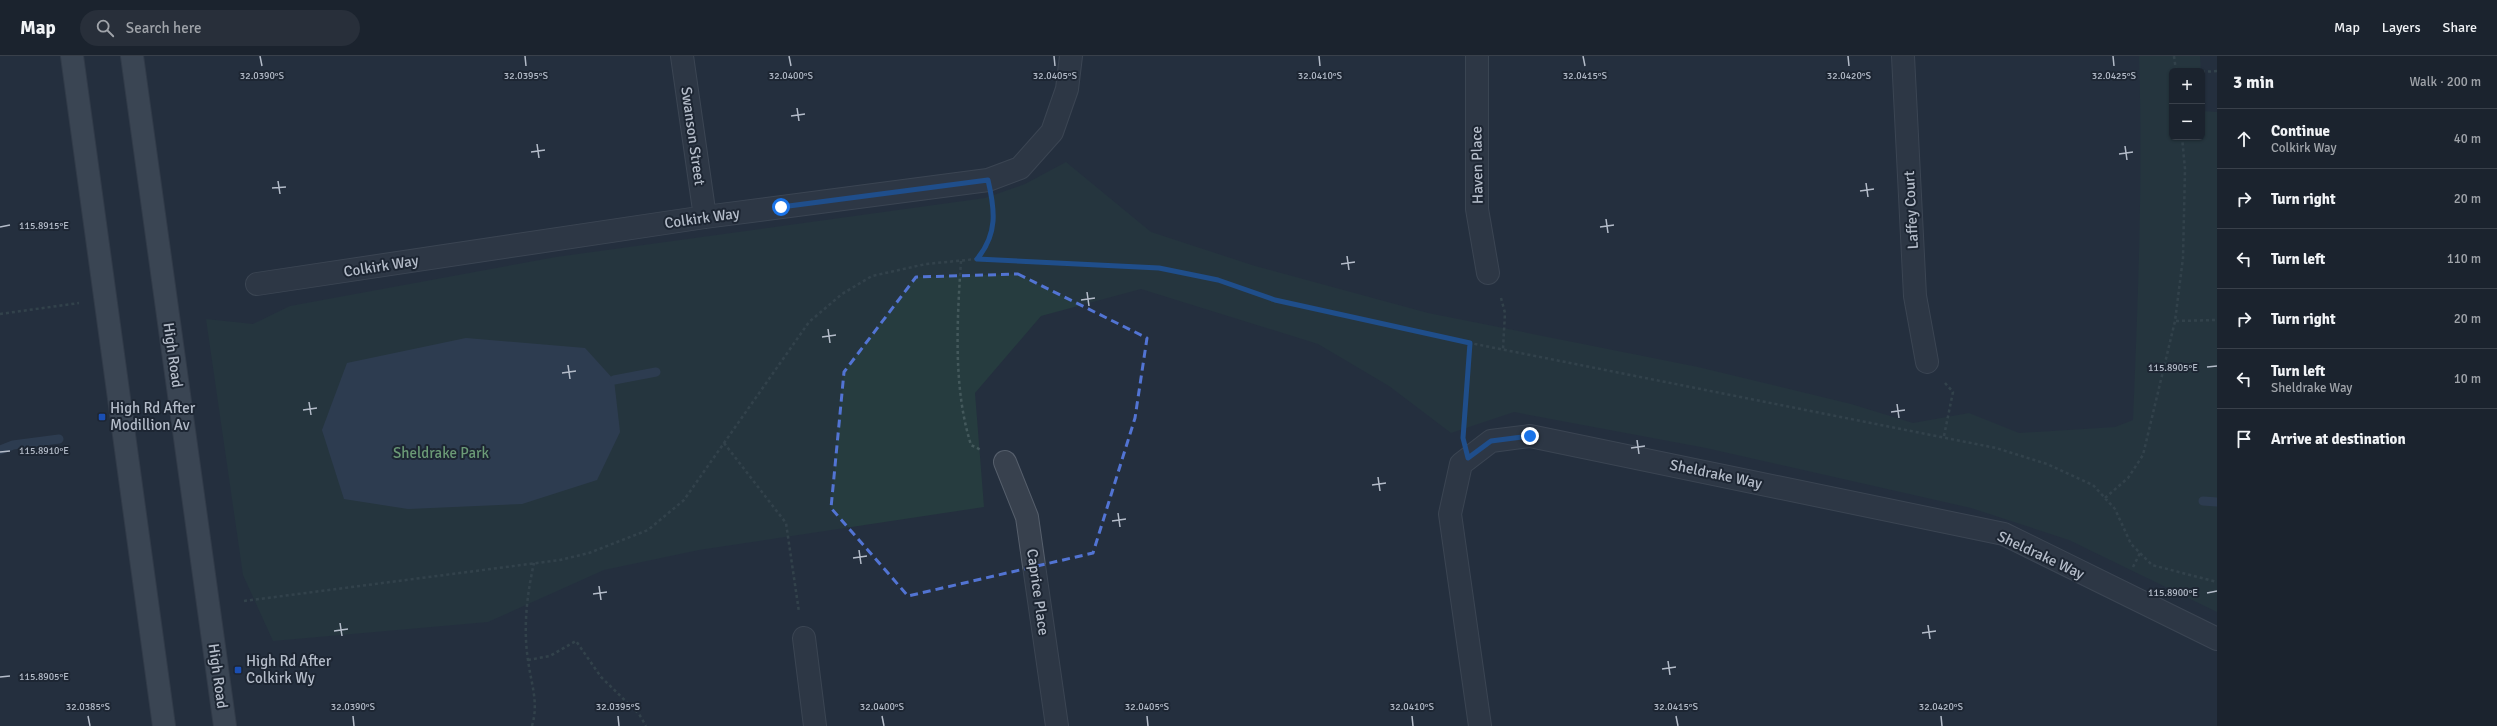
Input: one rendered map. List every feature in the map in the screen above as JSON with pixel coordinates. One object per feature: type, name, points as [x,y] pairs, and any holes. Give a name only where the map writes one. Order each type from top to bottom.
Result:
[{"type":"main road","points":[[72,56],[164,726]]},
{"type":"main road","name":"High Road","points":[[132,56],[225,726]]},
{"type":"street","name":"Swanson Street","points":[[682,56],[705,217]]},
{"type":"street","name":"Colkirk Way","points":[[257,284],[705,217],[988,180],[1020,168],[1052,132],[1067,89],[1071,56]]},
{"type":"street","name":"Haven Place","points":[[1477,56],[1477,209],[1488,273]]},
{"type":"street","name":"Laffey Court","points":[[1903,56],[1915,296],[1927,362]]},
{"type":"street","name":"Sheldrake Way","points":[[1480,726],[1450,514],[1461,464],[1491,441],[1530,436],[2004,534],[2217,639]]},
{"type":"street","name":"Caprice Place","points":[[1005,462],[1027,517],[1057,726]]},
{"type":"street","points":[[804,638],[816,726]]},
{"type":"path","points":[[2174,56],[2176,68]]},
{"type":"path","points":[[2205,72],[2217,71]]},
{"type":"path","points":[[2105,498],[2128,478],[2143,455],[2175,321],[2183,258],[2185,169],[2182,140]]},
{"type":"path","points":[[977,259],[988,246],[993,223],[993,204],[988,180]]},
{"type":"path","points":[[244,601],[560,560],[589,553],[648,530],[684,500],[809,322],[842,294],[872,276],[926,264],[977,259],[1159,268],[1218,280],[1275,300],[1470,343],[1503,348],[1636,378],[1944,436],[1996,448],[2047,464],[2093,485],[2115,509],[2131,544],[2152,565],[2217,582]]},
{"type":"path","points":[[961,261],[958,313],[964,424],[971,446],[1005,462]]},
{"type":"path","points":[[1488,273],[1499,293],[1505,313],[1503,348]]},
{"type":"path","points":[[0,314],[105,299]]},
{"type":"path","points":[[2175,321],[2217,320]]},
{"type":"path","points":[[1468,458],[1463,438],[1470,343]]},
{"type":"path","points":[[1927,362],[1953,392],[1944,436]]},
{"type":"path","points":[[724,443],[786,523],[804,638]]},
{"type":"path","points":[[532,726],[536,712],[536,695],[528,660],[527,594],[534,563]]},
{"type":"path","points":[[528,660],[550,656],[576,641],[601,677],[639,714],[646,726]]},
{"type":"highlighted area","points":[[1018,274],[1147,338],[1135,418],[1093,553],[908,596],[831,508],[844,372],[916,277]]},
{"type":"green space","name":"Sheldrake Park","points":[[2139,56],[2200,56],[2201,68],[2169,68],[2169,140],[2205,140],[2205,111],[2217,112],[2217,612],[2069,540],[1971,508],[1706,448],[1514,412],[1451,433],[1389,386],[1318,344],[1141,289],[1041,316],[975,393],[984,507],[699,550],[604,570],[488,622],[273,641],[243,575],[206,319],[253,324],[290,306],[556,257],[985,198],[1025,184],[1066,162],[1151,232],[1255,266],[1428,313],[1698,367],[1851,404],[1913,423],[1969,413],[2019,433],[2115,427],[2133,420],[2138,284]]},
{"type":"water","points":[[466,338],[585,348],[614,380],[620,432],[597,480],[522,504],[408,509],[344,499],[322,430],[347,363]]},
{"type":"waterway","points":[[614,380],[656,372]]},
{"type":"waterway","points":[[0,450],[13,445],[59,439]]},
{"type":"waterway","points":[[2203,501],[2217,502]]},
{"type":"place","name":"High Rd After Modillion Av","points":[[102,417]]},
{"type":"place","name":"High Rd After Colkirk Wy","points":[[238,670]]},
{"type":"route","points":[[781,207],[988,180],[993,204],[993,223],[988,246],[977,259],[1159,268],[1218,280],[1275,300],[1470,343],[1463,438],[1468,458],[1491,441],[1530,436]]}]
